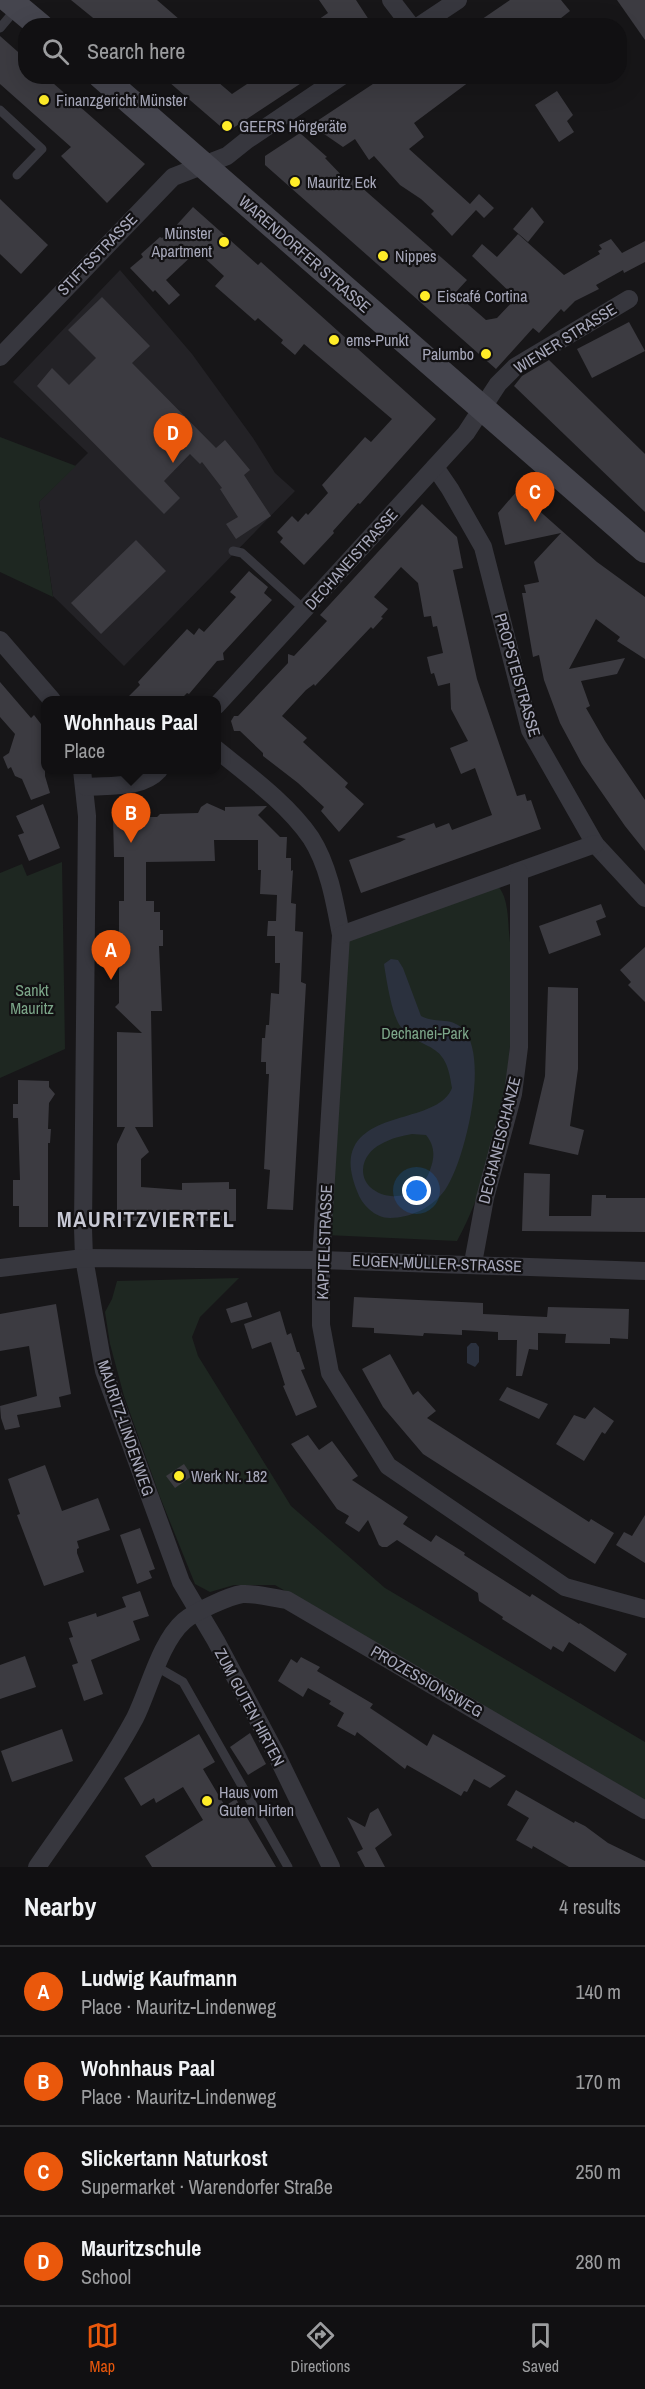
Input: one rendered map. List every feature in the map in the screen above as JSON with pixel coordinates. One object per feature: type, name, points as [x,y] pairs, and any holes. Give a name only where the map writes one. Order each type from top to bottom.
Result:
[{"type":"main road","points":[[13,4],[30,18]]},
{"type":"main road","name":"WARENDORFER STRASSE","points":[[110,84],[645,550]]},
{"type":"street","points":[[391,0],[405,18]]},
{"type":"street","points":[[431,18],[458,0]]},
{"type":"street","name":"STIFTSSTRASSE","points":[[0,357],[173,177],[226,156],[330,84]]},
{"type":"street","name":"WIENER STRASSE","points":[[483,410],[498,384],[515,367],[629,299]]},
{"type":"street","name":"DECHANEISTRASSE","points":[[221,701],[466,433],[483,410]]},
{"type":"street","name":"PROPSTEISTRASSE","points":[[435,467],[483,548],[530,730],[595,844],[645,898]]},
{"type":"street","points":[[0,640],[48,696]]},
{"type":"street","name":"KAPITELSTRASSE","points":[[221,753],[280,803],[311,838],[333,895],[340,935],[321,1260],[321,1325],[330,1372],[388,1466],[565,1587],[645,1609]]},
{"type":"street","points":[[84,778],[137,783],[155,774]]},
{"type":"street","name":"MAURITZ-LINDENWEG","points":[[84,778],[87,816],[82,1228],[84,1258],[102,1363],[109,1388],[181,1582],[199,1612]]},
{"type":"street","points":[[340,935],[595,844]]},
{"type":"street","name":"DECHANEISCHANZE","points":[[473,1263],[485,1198],[513,1094],[519,1047],[519,872]]},
{"type":"street","name":"EUGEN-MÜLLER-STRASSE","points":[[0,1268],[84,1258],[473,1263],[645,1271]]},
{"type":"street","name":"PROZESSIONSWEG","points":[[199,1612],[241,1594],[287,1600],[645,1810]]},
{"type":"street","points":[[37,1867],[97,1780],[129,1727],[176,1629],[185,1620],[199,1612]]},
{"type":"street","name":"ZUM GUTEN HIRTEN","points":[[199,1612],[275,1752],[331,1867]]},
{"type":"lane","points":[[0,28],[13,4]]},
{"type":"lane","points":[[0,110],[42,149],[17,175]]},
{"type":"lane","points":[[233,551],[243,553],[304,610]]},
{"type":"lane","points":[[158,1667],[183,1682],[288,1867]]},
{"type":"shaded area","points":[[120,270],[192,354],[253,438],[275,473],[295,491],[124,666],[53,596],[39,502],[88,453],[13,382]]},
{"type":"green space","points":[[0,437],[76,466],[39,502],[53,597],[0,572]]},
{"type":"green space","name":"Sankt Mauritz","points":[[62,862],[65,1049],[0,1078],[0,873],[22,864],[27,876]]},
{"type":"green space","name":"Dechanei-Park","points":[[496,885],[503,894],[507,907],[512,969],[510,1049],[505,1090],[487,1170],[457,1241],[326,1235],[345,939]]},
{"type":"green space","points":[[239,1278],[200,1317],[192,1337],[198,1356],[291,1506],[385,1588],[645,1742],[645,1800],[275,1585],[234,1585],[210,1592],[195,1584],[160,1497],[124,1396],[110,1344],[105,1312],[112,1299],[117,1281]]},
{"type":"water","points":[[391,959],[398,960],[421,1016],[432,1020],[448,1021],[463,1029],[471,1043],[474,1062],[472,1109],[467,1134],[453,1176],[440,1196],[428,1206],[413,1214],[390,1218],[374,1213],[359,1196],[351,1169],[354,1147],[363,1135],[375,1127],[434,1106],[445,1099],[452,1088],[449,1072],[440,1054],[410,1035],[398,1022],[390,997],[384,964]],"holes":[[[412,1134],[426,1135],[433,1147],[433,1161],[426,1179],[420,1186],[404,1195],[396,1196],[378,1192],[368,1185],[363,1170],[368,1155],[374,1149],[388,1140]]]},
{"type":"water","points":[[471,1343],[476,1343],[479,1347],[479,1362],[475,1367],[467,1363],[467,1347]]},
{"type":"building","points":[[71,0],[157,0],[178,18],[93,18]]},
{"type":"building","points":[[319,0],[356,0],[368,18],[321,18],[328,13]]},
{"type":"building","points":[[510,0],[561,0],[570,11],[561,18],[484,18]]},
{"type":"building","points":[[617,0],[645,0],[645,40]]},
{"type":"building","points":[[0,36],[18,52],[18,84],[54,84],[145,164],[107,203],[61,156],[71,147],[0,84]]},
{"type":"building","points":[[171,84],[220,84],[232,94],[247,84],[300,84],[227,132]]},
{"type":"building","points":[[373,84],[466,84],[414,123],[424,137],[409,149],[470,204],[479,194],[494,208],[484,218],[476,210],[452,236],[431,214],[434,211],[421,199],[400,185],[374,156],[369,160],[355,139],[343,147],[311,125]]},
{"type":"building","points":[[557,91],[573,115],[567,121],[574,132],[559,142],[535,105]]},
{"type":"building","points":[[300,133],[327,157],[325,158],[348,182],[352,179],[467,280],[455,293],[486,320],[497,318],[516,298],[472,256],[482,244],[497,257],[518,234],[564,275],[600,254],[598,251],[602,249],[599,245],[611,239],[622,253],[645,241],[645,262],[624,273],[623,270],[596,285],[599,289],[575,301],[564,312],[561,309],[539,333],[533,328],[496,369],[265,165],[265,156]]},
{"type":"building","points":[[0,199],[48,245],[21,274],[0,254]]},
{"type":"building","points":[[193,207],[258,265],[261,262],[436,419],[304,565],[280,542],[283,538],[277,532],[292,516],[298,522],[306,513],[308,515],[328,493],[322,485],[365,437],[371,442],[392,419],[304,344],[295,355],[281,343],[283,340],[258,318],[255,321],[215,286],[224,276],[197,251],[166,280],[180,295],[169,305],[130,268],[143,257],[141,254],[173,229]]},
{"type":"building","points":[[532,207],[544,222],[528,242],[513,229]]},
{"type":"building","points":[[102,297],[150,346],[132,363],[216,448],[225,440],[250,470],[244,475],[271,516],[236,539],[226,524],[238,517],[220,489],[222,488],[202,462],[200,464],[190,454],[164,481],[180,498],[164,514],[37,386],[52,368],[69,385],[96,358],[68,330]]},
{"type":"building","points":[[629,322],[645,351],[592,378],[577,349]]},
{"type":"building","points":[[549,360],[645,454],[645,512],[514,386],[522,376]]},
{"type":"building","points":[[517,491],[597,562],[645,597],[645,659],[617,641],[620,637],[596,619],[569,669],[625,658],[617,674],[581,681],[590,706],[586,708],[605,741],[645,800],[645,851],[582,764],[560,723],[544,680],[539,655],[533,657],[522,593],[526,593],[524,585],[539,582],[534,562],[561,533],[505,545],[498,513]]},
{"type":"building","points":[[422,504],[457,537],[463,568],[453,570],[477,679],[517,796],[525,794],[527,801],[531,800],[541,829],[361,893],[349,860],[400,842],[406,839],[396,837],[434,823],[436,828],[449,823],[452,830],[492,815],[475,768],[461,774],[450,748],[468,741],[451,709],[450,683],[438,686],[434,673],[431,674],[427,657],[443,653],[437,626],[433,627],[431,616],[424,617],[418,583],[401,567],[374,597],[388,609],[381,617],[383,618],[373,629],[371,627],[315,686],[314,684],[306,690],[282,716],[307,738],[303,742],[348,783],[345,787],[364,804],[339,832],[321,811],[324,807],[263,756],[263,753],[240,731],[234,731],[231,721],[288,663],[288,654],[294,656],[327,621],[320,615]]},
{"type":"building","points":[[136,540],[166,571],[101,634],[71,603]]},
{"type":"building","points":[[249,571],[268,587],[264,593],[272,600],[223,653],[224,660],[217,661],[189,694],[184,696],[129,696],[140,685],[138,682],[187,629],[194,635],[199,628],[204,632],[236,597],[230,592]]},
{"type":"building","points":[[0,682],[31,718],[34,715],[41,724],[41,774],[45,774],[50,793],[31,800],[22,779],[15,776],[11,767],[8,769],[3,757],[9,753],[15,734],[0,717]]},
{"type":"building","points":[[207,803],[225,811],[225,807],[267,806],[258,815],[280,837],[287,837],[286,858],[291,858],[291,871],[293,870],[291,903],[296,904],[295,931],[303,932],[301,982],[306,984],[293,1210],[267,1209],[270,1170],[264,1169],[269,1074],[266,1074],[266,1062],[261,1062],[262,1038],[265,1038],[266,1025],[269,1025],[271,993],[279,994],[280,963],[275,963],[275,936],[267,936],[268,921],[276,921],[277,895],[260,894],[261,870],[258,870],[258,840],[214,840],[215,861],[146,862],[146,901],[154,901],[154,912],[160,912],[160,930],[163,930],[163,946],[159,946],[162,1011],[151,1011],[153,1127],[135,1127],[149,1152],[141,1159],[141,1187],[182,1190],[182,1183],[229,1182],[229,1189],[236,1189],[236,1221],[117,1221],[117,1144],[125,1127],[117,1127],[117,1032],[142,1033],[115,1007],[119,1003],[119,901],[124,901],[124,857],[114,857],[113,817],[157,817],[160,814],[198,813]]},
{"type":"building","points":[[43,804],[60,848],[29,861],[18,835],[24,833],[16,816]]},
{"type":"building","points":[[601,904],[606,917],[596,921],[601,935],[549,954],[539,926]]},
{"type":"building","points":[[645,947],[645,1002],[628,985],[631,982],[620,970]]},
{"type":"building","points":[[548,987],[578,988],[578,1069],[570,1126],[584,1130],[578,1155],[529,1144],[545,1076]]},
{"type":"building","points":[[18,1080],[49,1081],[49,1087],[55,1094],[49,1103],[48,1129],[51,1129],[50,1143],[48,1143],[48,1227],[19,1227],[19,1206],[13,1206],[13,1180],[20,1180],[18,1118],[13,1118],[13,1104],[18,1104]]},
{"type":"building","points":[[524,1173],[550,1174],[549,1216],[591,1216],[592,1195],[606,1195],[606,1198],[645,1198],[645,1232],[522,1231]]},
{"type":"building","points":[[354,1297],[483,1303],[483,1314],[547,1317],[548,1307],[629,1309],[628,1339],[610,1338],[610,1344],[565,1343],[566,1334],[538,1333],[538,1350],[529,1349],[522,1376],[516,1376],[517,1340],[498,1340],[498,1332],[462,1330],[462,1335],[424,1333],[423,1336],[374,1333],[374,1328],[352,1327]]},
{"type":"building","points":[[247,1302],[252,1317],[231,1323],[226,1309]]},
{"type":"building","points":[[56,1304],[71,1394],[59,1397],[61,1407],[17,1415],[20,1427],[5,1430],[0,1406],[37,1396],[29,1346],[0,1351],[0,1314]]},
{"type":"building","points":[[280,1311],[287,1335],[291,1333],[297,1352],[299,1352],[305,1369],[301,1370],[317,1407],[296,1416],[283,1386],[285,1385],[271,1342],[252,1349],[244,1324]]},
{"type":"building","points":[[390,1354],[413,1395],[418,1391],[436,1411],[427,1418],[589,1522],[591,1519],[614,1533],[595,1564],[423,1454],[383,1407],[362,1369]]},
{"type":"building","points":[[507,1387],[548,1404],[539,1419],[499,1400]]},
{"type":"building","points":[[594,1407],[614,1421],[605,1434],[602,1432],[584,1461],[556,1444],[574,1415],[585,1419]]},
{"type":"building","points":[[308,1435],[319,1450],[332,1441],[358,1476],[352,1480],[408,1517],[403,1524],[431,1542],[436,1535],[530,1597],[532,1594],[627,1654],[615,1672],[569,1642],[563,1652],[553,1646],[551,1650],[502,1619],[503,1617],[479,1601],[478,1593],[397,1540],[387,1547],[382,1547],[368,1520],[359,1532],[345,1523],[349,1516],[337,1509],[291,1444]]},
{"type":"building","name":"Werk Nr. 182","points":[[184,1464],[192,1476],[175,1488],[166,1476]]},
{"type":"building","points":[[45,1465],[62,1511],[98,1498],[110,1530],[77,1541],[79,1548],[77,1553],[84,1572],[44,1586],[17,1515],[20,1514],[8,1479]]},
{"type":"building","points":[[645,1515],[645,1563],[616,1545],[624,1532],[632,1536]]},
{"type":"building","points":[[140,1528],[155,1569],[149,1571],[152,1578],[137,1584],[120,1535]]},
{"type":"building","points":[[140,1591],[149,1616],[133,1621],[140,1640],[91,1660],[103,1694],[84,1701],[72,1665],[78,1663],[69,1638],[73,1637],[68,1622],[96,1613],[97,1617],[126,1607],[122,1597]]},
{"type":"building","points":[[25,1656],[36,1687],[0,1699],[0,1665]]},
{"type":"building","points":[[301,1657],[320,1667],[317,1671],[373,1704],[370,1708],[427,1746],[433,1734],[506,1776],[490,1788],[474,1779],[467,1792],[464,1791],[461,1796],[407,1765],[405,1769],[357,1732],[355,1736],[337,1726],[344,1713],[329,1704],[331,1701],[308,1688],[303,1697],[278,1681],[291,1659],[297,1663]]},
{"type":"building","points":[[62,1729],[73,1761],[12,1782],[1,1751]]},
{"type":"building","points":[[250,1733],[266,1764],[248,1775],[230,1747]]},
{"type":"building","name":"Haus vom Guten Hirten","points":[[199,1734],[215,1762],[203,1769],[225,1806],[236,1799],[276,1867],[152,1867],[145,1856],[203,1820],[183,1787],[156,1803],[154,1798],[141,1806],[124,1778]]},
{"type":"building","points":[[516,1790],[574,1823],[575,1821],[585,1826],[608,1843],[645,1861],[645,1867],[569,1867],[533,1846],[532,1849],[516,1840],[529,1818],[507,1805]]},
{"type":"building","points":[[378,1808],[392,1835],[375,1848],[385,1867],[365,1867],[357,1852],[363,1849],[347,1817],[365,1827],[370,1813]]},
{"type":"place","name":"Finanzgericht Münster","points":[[44,100]]},
{"type":"place","name":"GEERS Hörgeräte","points":[[227,126]]},
{"type":"place","name":"Mauritz Eck","points":[[295,182]]},
{"type":"place","name":"Münster Apartment","points":[[224,242]]},
{"type":"place","name":"Nippes","points":[[383,256]]},
{"type":"place","name":"Eiscafé Cortina","points":[[425,296]]},
{"type":"place","name":"ems-Punkt","points":[[334,340]]},
{"type":"place","name":"Palumbo","points":[[486,354]]},
{"type":"place","name":"Mauritzschule","points":[[173,463]]},
{"type":"place","name":"Slickertann Naturkost","points":[[535,522]]},
{"type":"place","name":"Wohnhaus Paal","points":[[131,843]]},
{"type":"place","name":"Ludwig Kaufmann","points":[[111,980]]},
{"type":"place","name":"Werk Nr. 182","points":[[179,1476]]},
{"type":"place","name":"Haus vom Guten Hirten","points":[[207,1801]]},
{"type":"district","name":"MAURITZVIERTEL","points":[[146,1219]]}]
